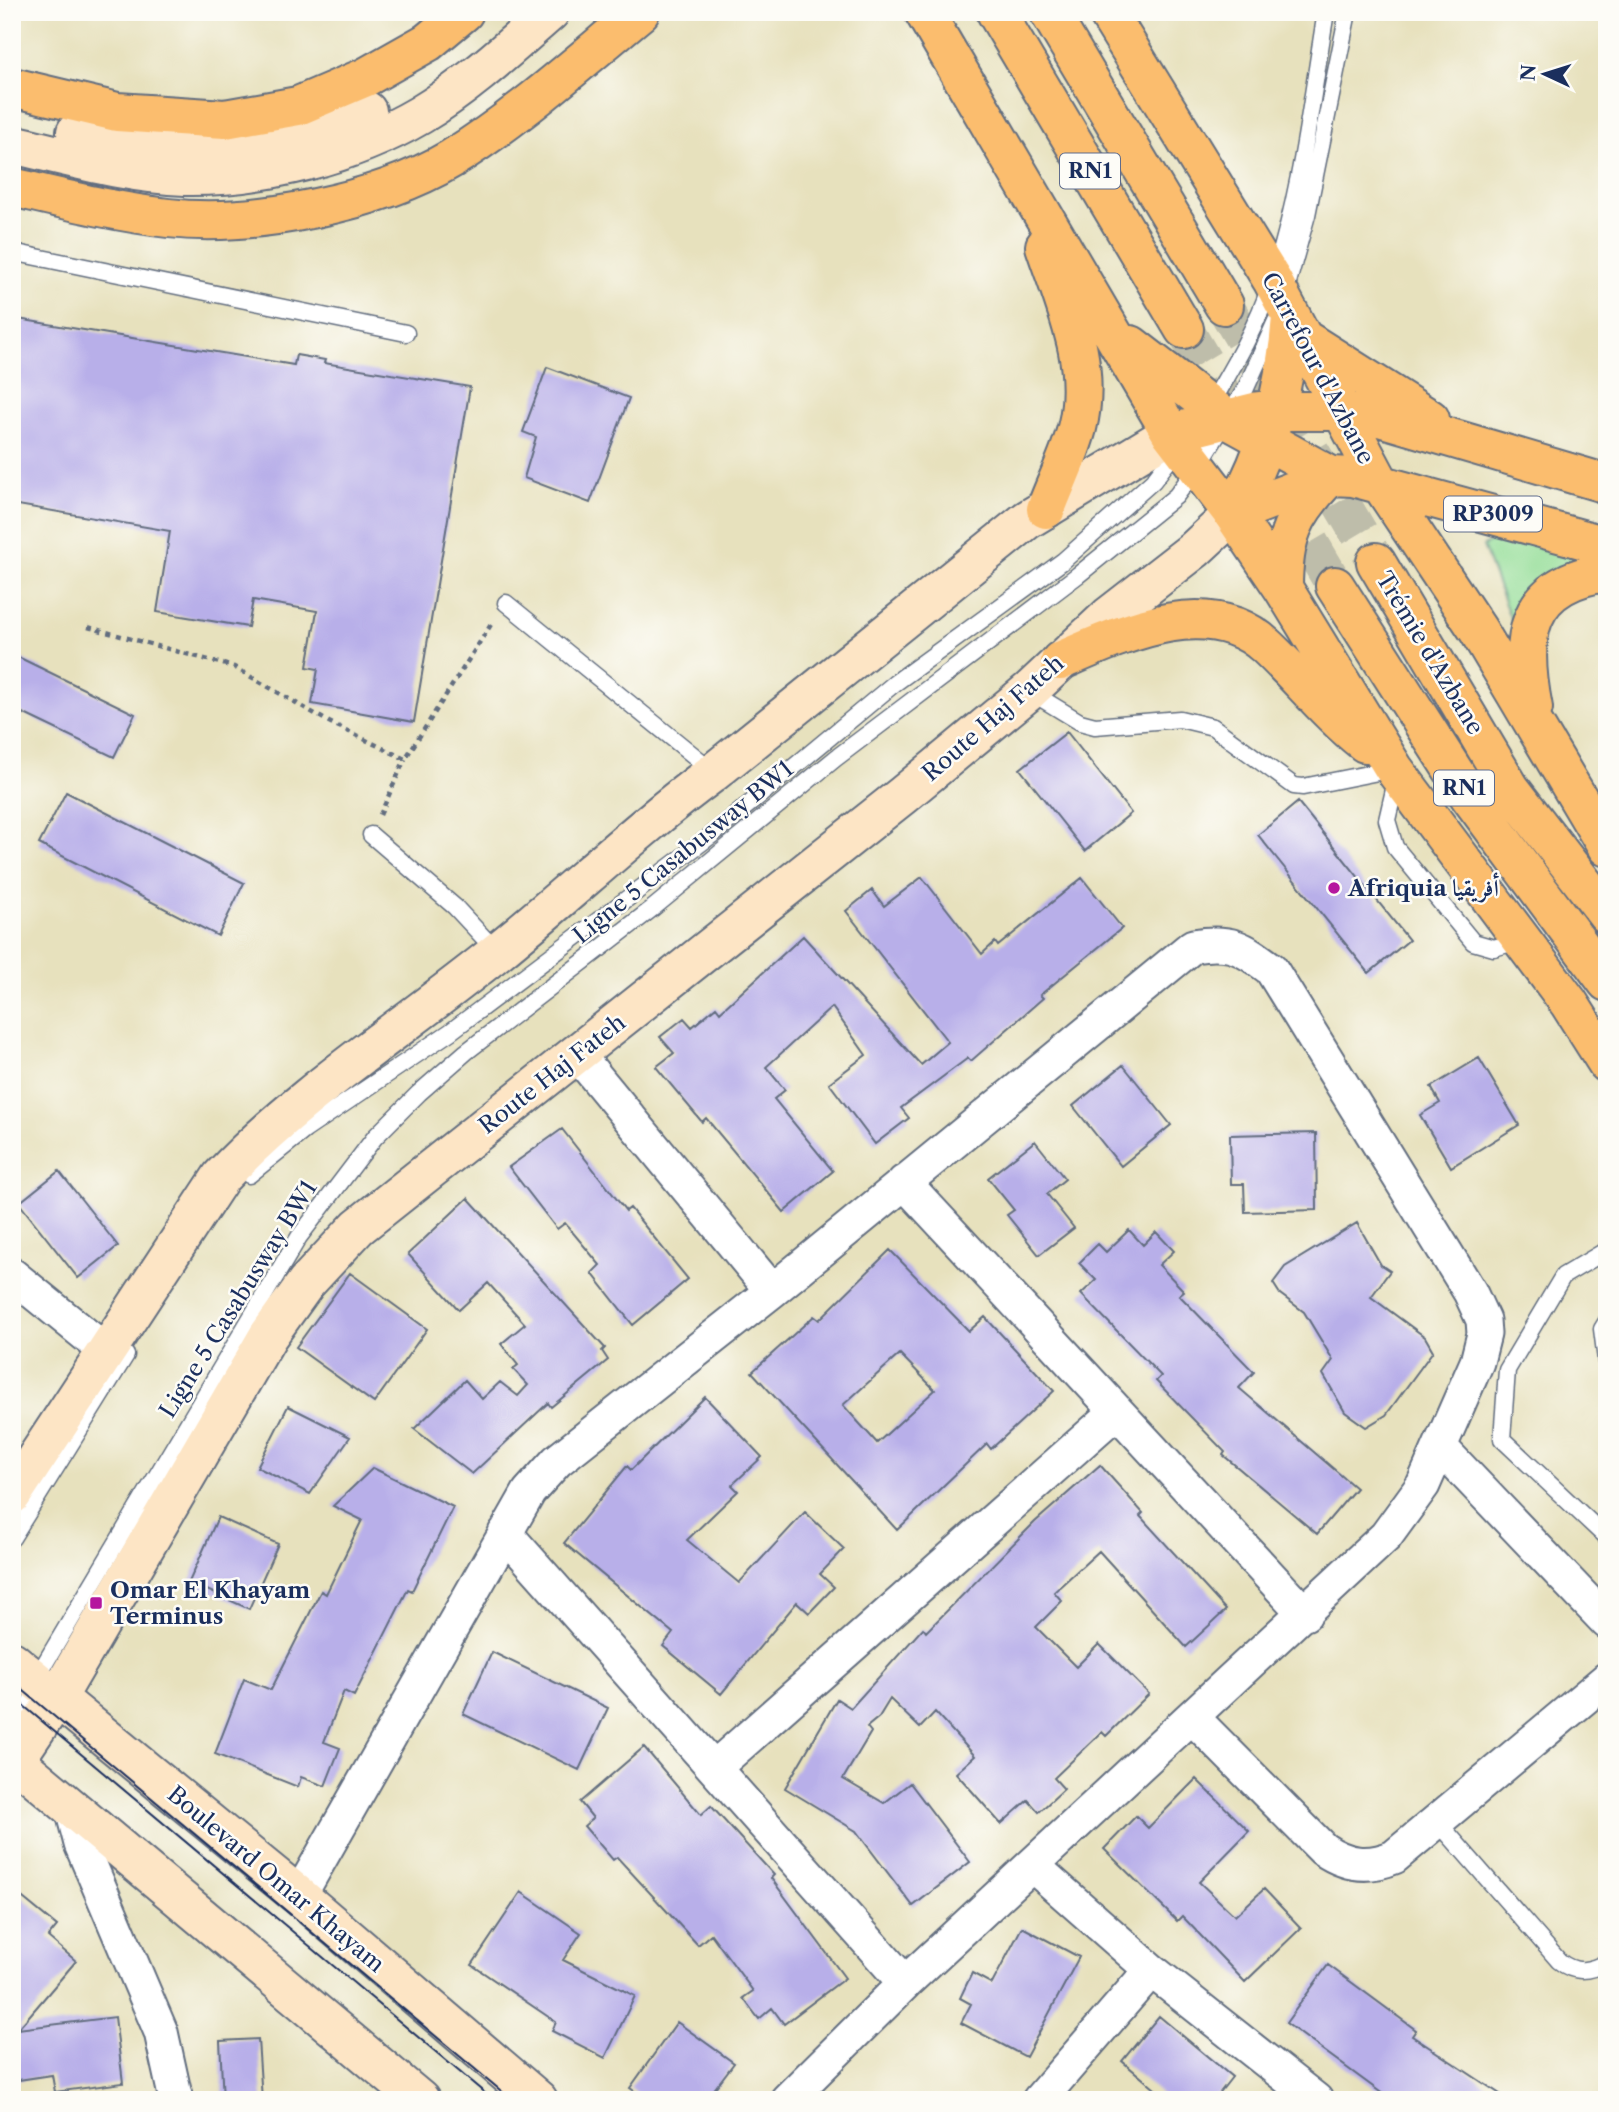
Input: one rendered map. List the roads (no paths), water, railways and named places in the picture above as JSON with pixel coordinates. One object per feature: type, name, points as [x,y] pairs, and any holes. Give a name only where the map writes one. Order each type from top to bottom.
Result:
[{"type":"main road","points":[[12,87],[117,112],[225,119],[298,106],[366,76],[428,42],[464,12]]},
{"type":"main road","points":[[12,118],[140,144],[192,148],[250,143],[309,132],[361,114],[404,93],[462,54],[513,12]]},
{"type":"main road","points":[[12,144],[133,170],[186,176],[254,171],[316,158],[374,137],[421,114],[480,71],[550,12]]},
{"type":"main road","points":[[12,187],[110,210],[172,219],[235,218],[310,209],[380,191],[449,160],[520,111],[640,12]]},
{"type":"main road","points":[[896,12],[983,110]]},
{"type":"main road","points":[[924,12],[1113,330],[1197,433],[1233,514],[1283,588],[1394,769],[1569,1003],[1607,1063]]},
{"type":"main road","name":"RN1","points":[[996,12],[1184,329]]},
{"type":"main road","name":"RN1","points":[[1049,12],[1224,304]]},
{"type":"main road","name":"Carrefour d'Azbane","points":[[1109,15],[1287,309],[1372,469],[1331,476],[1233,514]]},
{"type":"main road","points":[[1021,174],[1083,367],[1083,394],[1077,429],[1046,509]]},
{"type":"main road","points":[[1233,514],[1272,427],[1288,363],[1287,309]]},
{"type":"main road","points":[[1287,309],[1474,445]]},
{"type":"main road","points":[[12,1495],[119,1349],[221,1177],[258,1137],[498,952],[670,805],[1017,528],[1046,509],[1197,433],[1272,427],[1341,411]]},
{"type":"main road","name":"RP3009","points":[[1341,411],[1373,415],[1607,484]]},
{"type":"main road","points":[[1272,427],[1331,476],[1302,505],[1292,524],[1283,561],[1283,588]]},
{"type":"main road","points":[[1474,445],[1397,446],[1372,469],[1478,630],[1604,838]]},
{"type":"main road","name":"RP3009","points":[[1372,469],[1607,546]]},
{"type":"main road","name":"Route Haj Fateh","points":[[13,1756],[35,1680],[268,1336],[306,1283],[358,1227],[1028,691],[1233,514]]},
{"type":"main road","name":"Trémie d'Azbane","points":[[1376,562],[1510,788],[1607,914]]},
{"type":"main road","points":[[1536,727],[1525,667],[1529,634],[1540,603],[1557,587],[1583,575],[1607,572]]},
{"type":"main road","name":"Trémie d'Azbane","points":[[1335,586],[1470,797],[1607,982]]},
{"type":"main road","points":[[1060,661],[1146,627],[1192,619],[1233,627],[1264,644],[1333,717],[1394,769]]},
{"type":"main road","name":"Boulevard Omar Khayam","points":[[35,1680],[299,1896],[538,2100]]},
{"type":"main road","points":[[13,1756],[72,1809],[420,2100]]},
{"type":"street","points":[[299,1896],[529,1492],[557,1461],[772,1291],[1193,946],[1218,942],[1241,947],[1272,969],[1470,1292],[1483,1320],[1484,1334],[1477,1362],[1423,1485],[1386,1536],[905,1983],[787,2100]]},
{"type":"street","points":[[577,1054],[772,1291]]},
{"type":"street","points":[[904,1182],[1305,1614]]},
{"type":"street","points":[[12,1275],[119,1349]]},
{"type":"street","points":[[714,1768],[1116,1412]]},
{"type":"street","points":[[1440,1447],[1607,1622]]},
{"type":"street","points":[[505,1533],[905,1983]]},
{"type":"street","points":[[1192,1717],[1323,1849],[1346,1862],[1371,1864],[1394,1857],[1607,1679]]},
{"type":"street","points":[[72,1809],[81,1844],[161,2032],[176,2100]]},
{"type":"street","points":[[1032,1865],[1151,1970],[1317,2100]]},
{"type":"street","points":[[1039,2100],[1151,1970]]},
{"type":"lane","name":"Ligne 5 Casabusway BW1","points":[[35,1680],[299,1237],[375,1138],[419,1093],[466,1052],[653,908],[836,758],[1176,496],[1197,433],[1247,344],[1287,309],[1289,218],[1326,12]]},
{"type":"lane","name":"Ligne 5 Casabusway BW1","points":[[239,1186],[278,1149],[450,1032],[713,834],[895,684],[1063,561],[1153,481],[1197,433],[1268,346],[1287,309],[1348,12]]},
{"type":"lane","points":[[12,252],[406,333]]},
{"type":"lane","points":[[506,603],[714,772]]},
{"type":"lane","points":[[1028,691],[1080,723],[1095,726],[1180,719],[1197,721],[1228,736],[1294,786],[1303,787],[1394,769]]},
{"type":"lane","points":[[371,835],[455,907],[498,952]]},
{"type":"lane","points":[[168,1288],[225,1202]]},
{"type":"lane","points":[[1607,1250],[1563,1276],[1507,1370],[1502,1439],[1607,1538]]},
{"type":"lane","points":[[1607,1321],[1602,1329],[1607,1368]]},
{"type":"lane","points":[[12,1538],[119,1349]]},
{"type":"lane","points":[[1437,1821],[1559,1961],[1575,1970],[1584,1971],[1607,1962]]},
{"type":"tunnel","points":[[1224,305],[1376,562]]},
{"type":"tunnel","points":[[1184,329],[1242,427]]},
{"type":"tunnel","points":[[1281,494],[1335,586]]},
{"type":"tram line","points":[[12,1681],[512,2100]]},
{"type":"tram line","points":[[12,1696],[493,2100]]},
{"type":"place","name":"Afriquia أفريقيا","points":[[1334,888]]},
{"type":"place","name":"Omar El Khayam Terminus","points":[[96,1603]]}]
